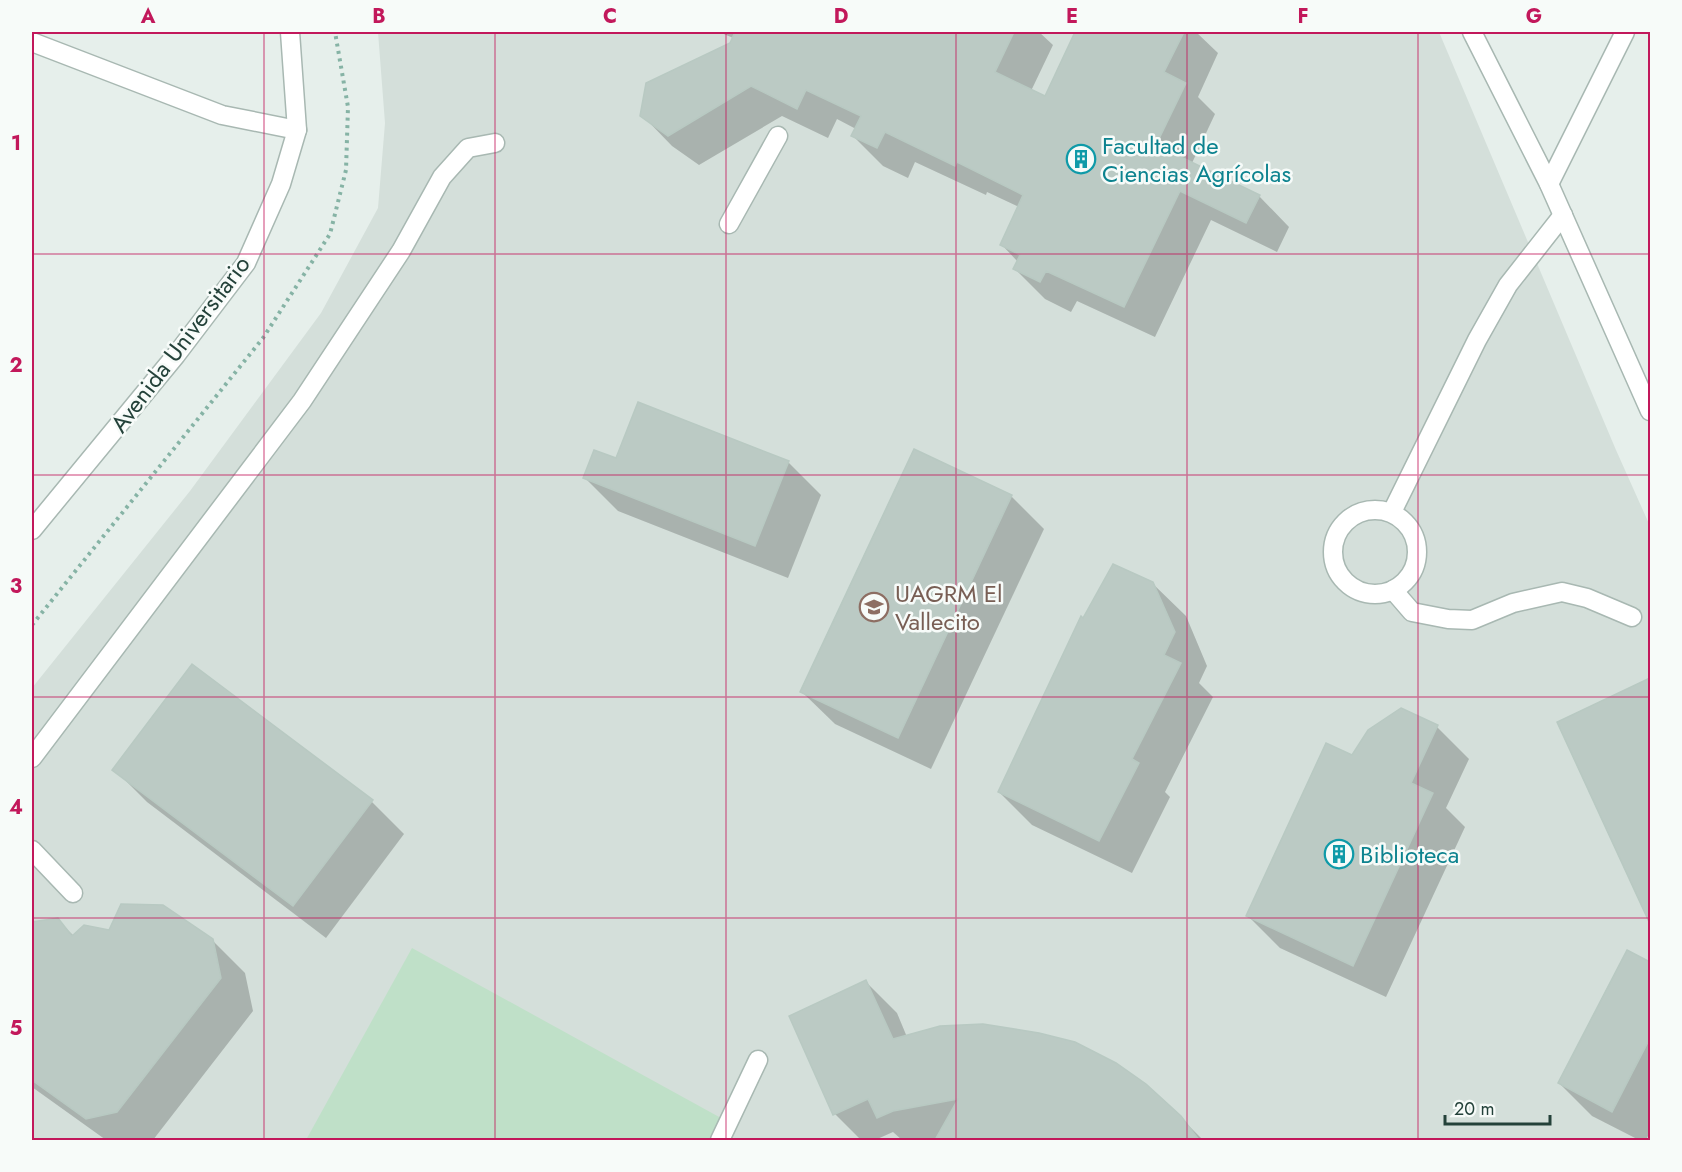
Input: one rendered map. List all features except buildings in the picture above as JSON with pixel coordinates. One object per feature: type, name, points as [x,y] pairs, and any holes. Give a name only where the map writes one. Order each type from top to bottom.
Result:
[{"type":"street","name":"Avenida Universitario","points":[[32,530],[176,355],[246,262],[281,184],[297,130],[290,32]]},
{"type":"street","points":[[1472,32],[1643,375],[1650,411]]},
{"type":"street","points":[[1549,184],[1625,32]]},
{"type":"street","points":[[32,42],[222,115],[297,130]]},
{"type":"street","points":[[729,224],[778,136]]},
{"type":"street","points":[[32,758],[302,401],[401,251],[442,177],[468,148],[495,143]]},
{"type":"street","points":[[1392,513],[1487,321],[1508,285],[1563,215]]},
{"type":"street","points":[[1377,509],[1392,513],[1404,520],[1413,531],[1417,544],[1417,558],[1413,572],[1405,583],[1393,590],[1380,594],[1366,594],[1353,588],[1342,579],[1333,554],[1335,540],[1341,527],[1351,517],[1364,511],[1377,509]]},
{"type":"street","points":[[1393,590],[1412,612],[1448,619],[1472,620],[1513,603],[1562,592],[1587,598],[1632,617]]},
{"type":"street","points":[[32,849],[73,893]]},
{"type":"street","points":[[720,1140],[758,1060]]},
{"type":"path","points":[[32,626],[263,338],[330,234],[346,171],[348,106],[335,32]]},
{"type":"shaded area","name":"UAGRM El Vallecito","points":[[378,32],[1439,32],[1650,526],[1650,1140],[32,1140],[32,688],[190,491],[321,313],[378,208],[385,123]]},
{"type":"green space","points":[[412,948],[721,1118],[708,1140],[306,1140]]},
{"type":"place","name":"Facultad de Ciencias Agrícolas","points":[[1081,159]]},
{"type":"place","name":"UAGRM El Vallecito","points":[[874,607]]},
{"type":"place","name":"Biblioteca","points":[[1339,854]]}]
